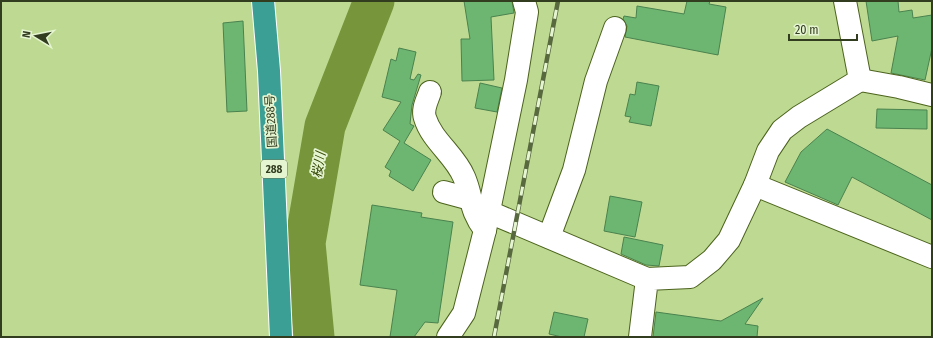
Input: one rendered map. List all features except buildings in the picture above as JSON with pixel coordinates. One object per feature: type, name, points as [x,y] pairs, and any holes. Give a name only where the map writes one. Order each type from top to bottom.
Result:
[{"type":"highway","name":"国道288号","points":[[263,1],[269,71],[281,337]]},
{"type":"street","points":[[448,337],[464,313],[487,221],[516,80],[527,12],[524,1]]},
{"type":"street","points":[[845,1],[860,80]]},
{"type":"street","points":[[548,237],[574,170],[596,81],[615,28]]},
{"type":"street","points":[[430,92],[424,109],[425,118],[432,134],[455,162],[463,176],[473,211],[487,221],[548,237],[647,280],[682,278],[696,273],[729,240],[755,185],[768,151],[782,130],[798,117],[860,80],[932,95]]},
{"type":"street","points":[[755,185],[932,256]]},
{"type":"street","points":[[444,192],[470,200]]},
{"type":"street","points":[[640,337],[647,280]]},
{"type":"waterway","name":"桜川","points":[[314,337],[305,243],[325,126],[374,1]]},
{"type":"railway","points":[[494,337],[558,1]]}]
